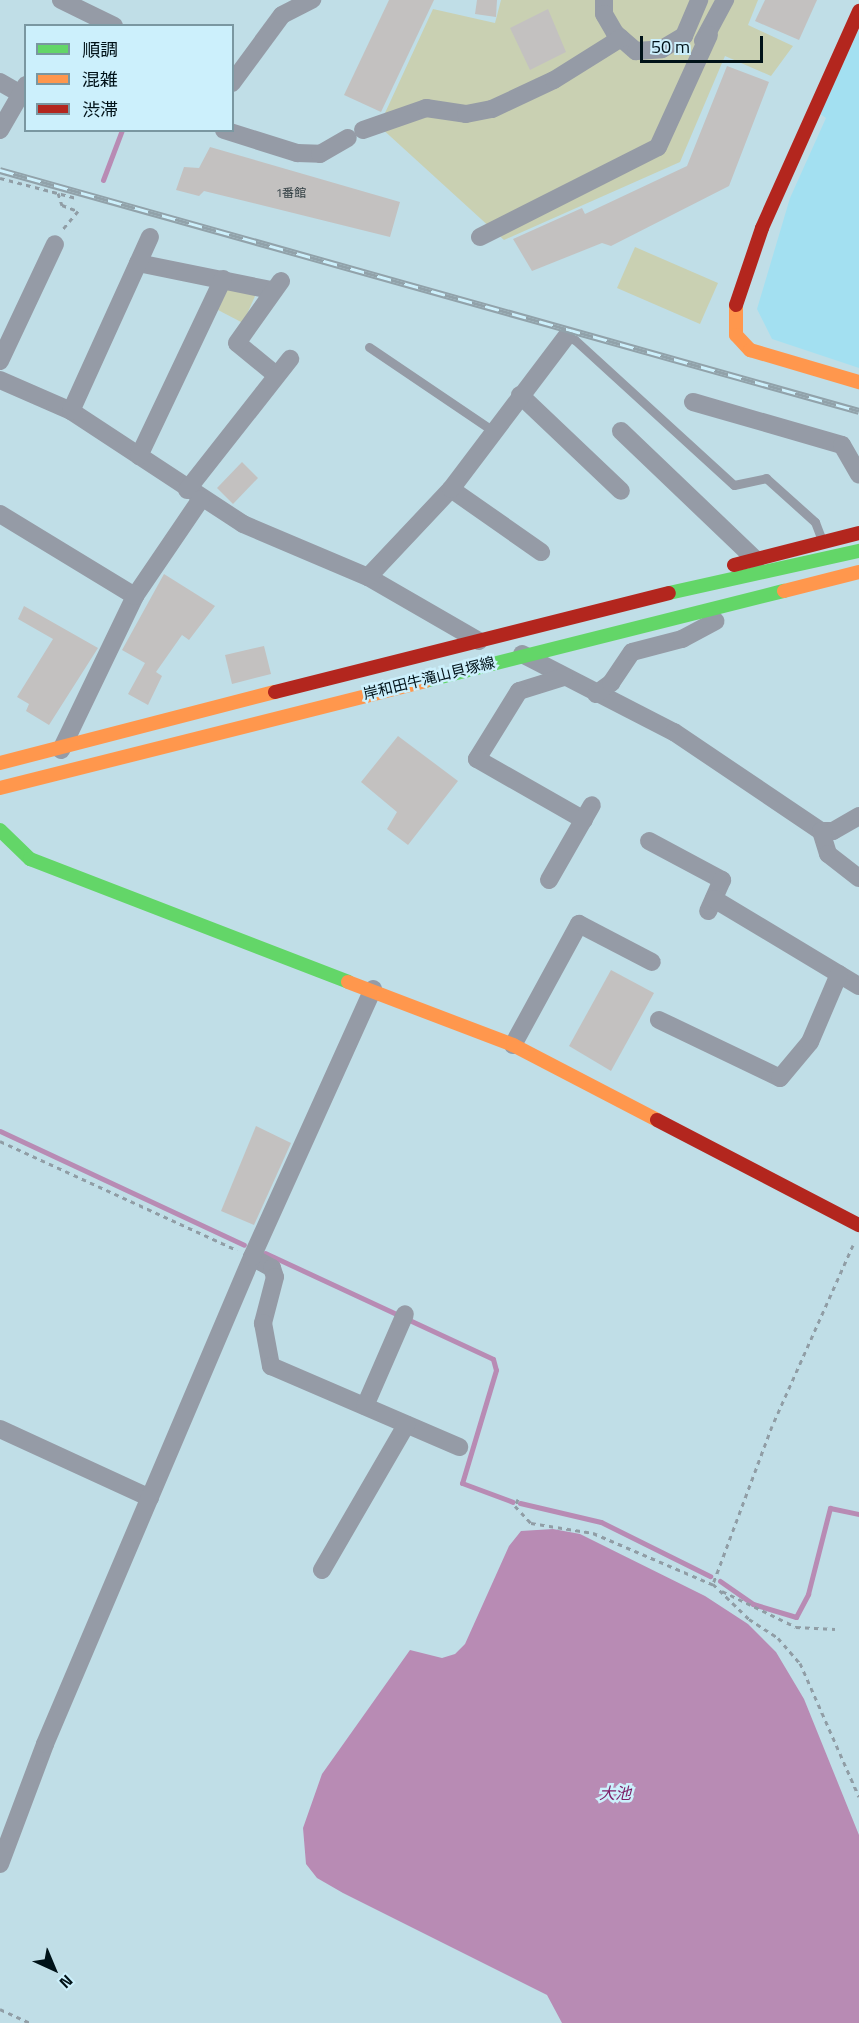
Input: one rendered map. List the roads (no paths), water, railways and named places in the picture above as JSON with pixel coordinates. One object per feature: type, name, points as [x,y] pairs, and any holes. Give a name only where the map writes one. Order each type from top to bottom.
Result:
[{"type":"street","points":[[61,0],[110,24]]},
{"type":"street","points":[[234,82],[282,15],[312,0]]},
{"type":"street","points":[[604,0],[604,14],[621,38],[636,51],[662,49],[685,32],[699,0]]},
{"type":"street","points":[[480,237],[658,147],[725,0]]},
{"type":"street","points":[[859,11],[762,228],[732,318],[736,335],[750,350],[859,382]]},
{"type":"street","points":[[685,32],[706,42],[709,35]]},
{"type":"street","points":[[230,132],[297,153],[320,154],[355,134],[426,108],[466,114],[492,109],[554,80],[621,38]]},
{"type":"street","points":[[0,82],[23,90],[0,130]]},
{"type":"street","points":[[71,411],[150,237]]},
{"type":"street","points":[[0,361],[55,244]]},
{"type":"street","points":[[138,263],[223,279],[276,285],[237,343],[276,375]]},
{"type":"street","points":[[139,456],[223,279]]},
{"type":"street","points":[[368,577],[451,489],[566,337]]},
{"type":"street","points":[[48,776],[135,596],[194,494],[276,375],[290,359]]},
{"type":"street","points":[[2,384],[71,411],[194,494],[243,524],[368,577],[476,640],[525,655],[596,694],[674,732],[821,831],[833,831],[859,816]]},
{"type":"street","points":[[520,395],[621,491]]},
{"type":"street","points":[[693,402],[842,445],[859,474]]},
{"type":"street","points":[[621,431],[756,560]]},
{"type":"street","points":[[451,489],[541,552]]},
{"type":"street","points":[[0,514],[135,596]]},
{"type":"street","points":[[515,631],[756,560],[859,533]]},
{"type":"street","name":"岸和田牛滝山貝塚線","points":[[2,762],[476,640],[859,551]]},
{"type":"street","name":"岸和田牛滝山貝塚線","points":[[0,787],[859,572]]},
{"type":"street","points":[[315,708],[367,707],[544,666],[716,621],[859,587]]},
{"type":"street","points":[[596,694],[611,683],[632,652],[682,639],[716,621]]},
{"type":"street","points":[[549,880],[588,812],[477,759],[519,691],[564,677]]},
{"type":"street","points":[[0,787],[2,762]]},
{"type":"street","points":[[821,831],[828,854],[859,878]]},
{"type":"street","points":[[3,840],[30,859],[373,989],[513,1045],[859,1225]]},
{"type":"street","points":[[649,841],[722,880],[711,905],[859,986]]},
{"type":"street","points":[[513,1045],[579,924],[652,962]]},
{"type":"street","points":[[659,1020],[780,1078],[810,1042],[838,974]]},
{"type":"street","points":[[0,1864],[252,1257],[373,989]]},
{"type":"street","points":[[252,1257],[275,1277],[263,1323],[271,1366],[459,1447]]},
{"type":"street","points":[[365,1406],[403,1319]]},
{"type":"street","points":[[322,1570],[406,1425]]},
{"type":"street","points":[[0,1429],[150,1498]]},
{"type":"lane","points":[[566,337],[575,340],[734,485],[766,478],[815,522],[823,542]]},
{"type":"lane","points":[[369,347],[493,431]]},
{"type":"water","name":"大池","points":[[553,1529],[580,1534],[705,1596],[748,1624],[776,1652],[804,1699],[859,1835],[859,2023],[562,2023],[547,1995],[343,1893],[317,1878],[306,1864],[303,1828],[322,1774],[410,1650],[442,1658],[455,1654],[465,1644],[509,1546],[521,1531]]},
{"type":"waterway","points":[[103,180],[121,132]]},
{"type":"waterway","points":[[0,1131],[244,1245]]},
{"type":"waterway","points":[[265,1253],[493,1359],[496,1370],[462,1483],[513,1502]]},
{"type":"waterway","points":[[520,1503],[601,1522],[710,1576]]},
{"type":"waterway","points":[[720,1581],[753,1604],[796,1617],[808,1594],[830,1508],[859,1514]]},
{"type":"railway","points":[[0,170],[859,411]]}]
